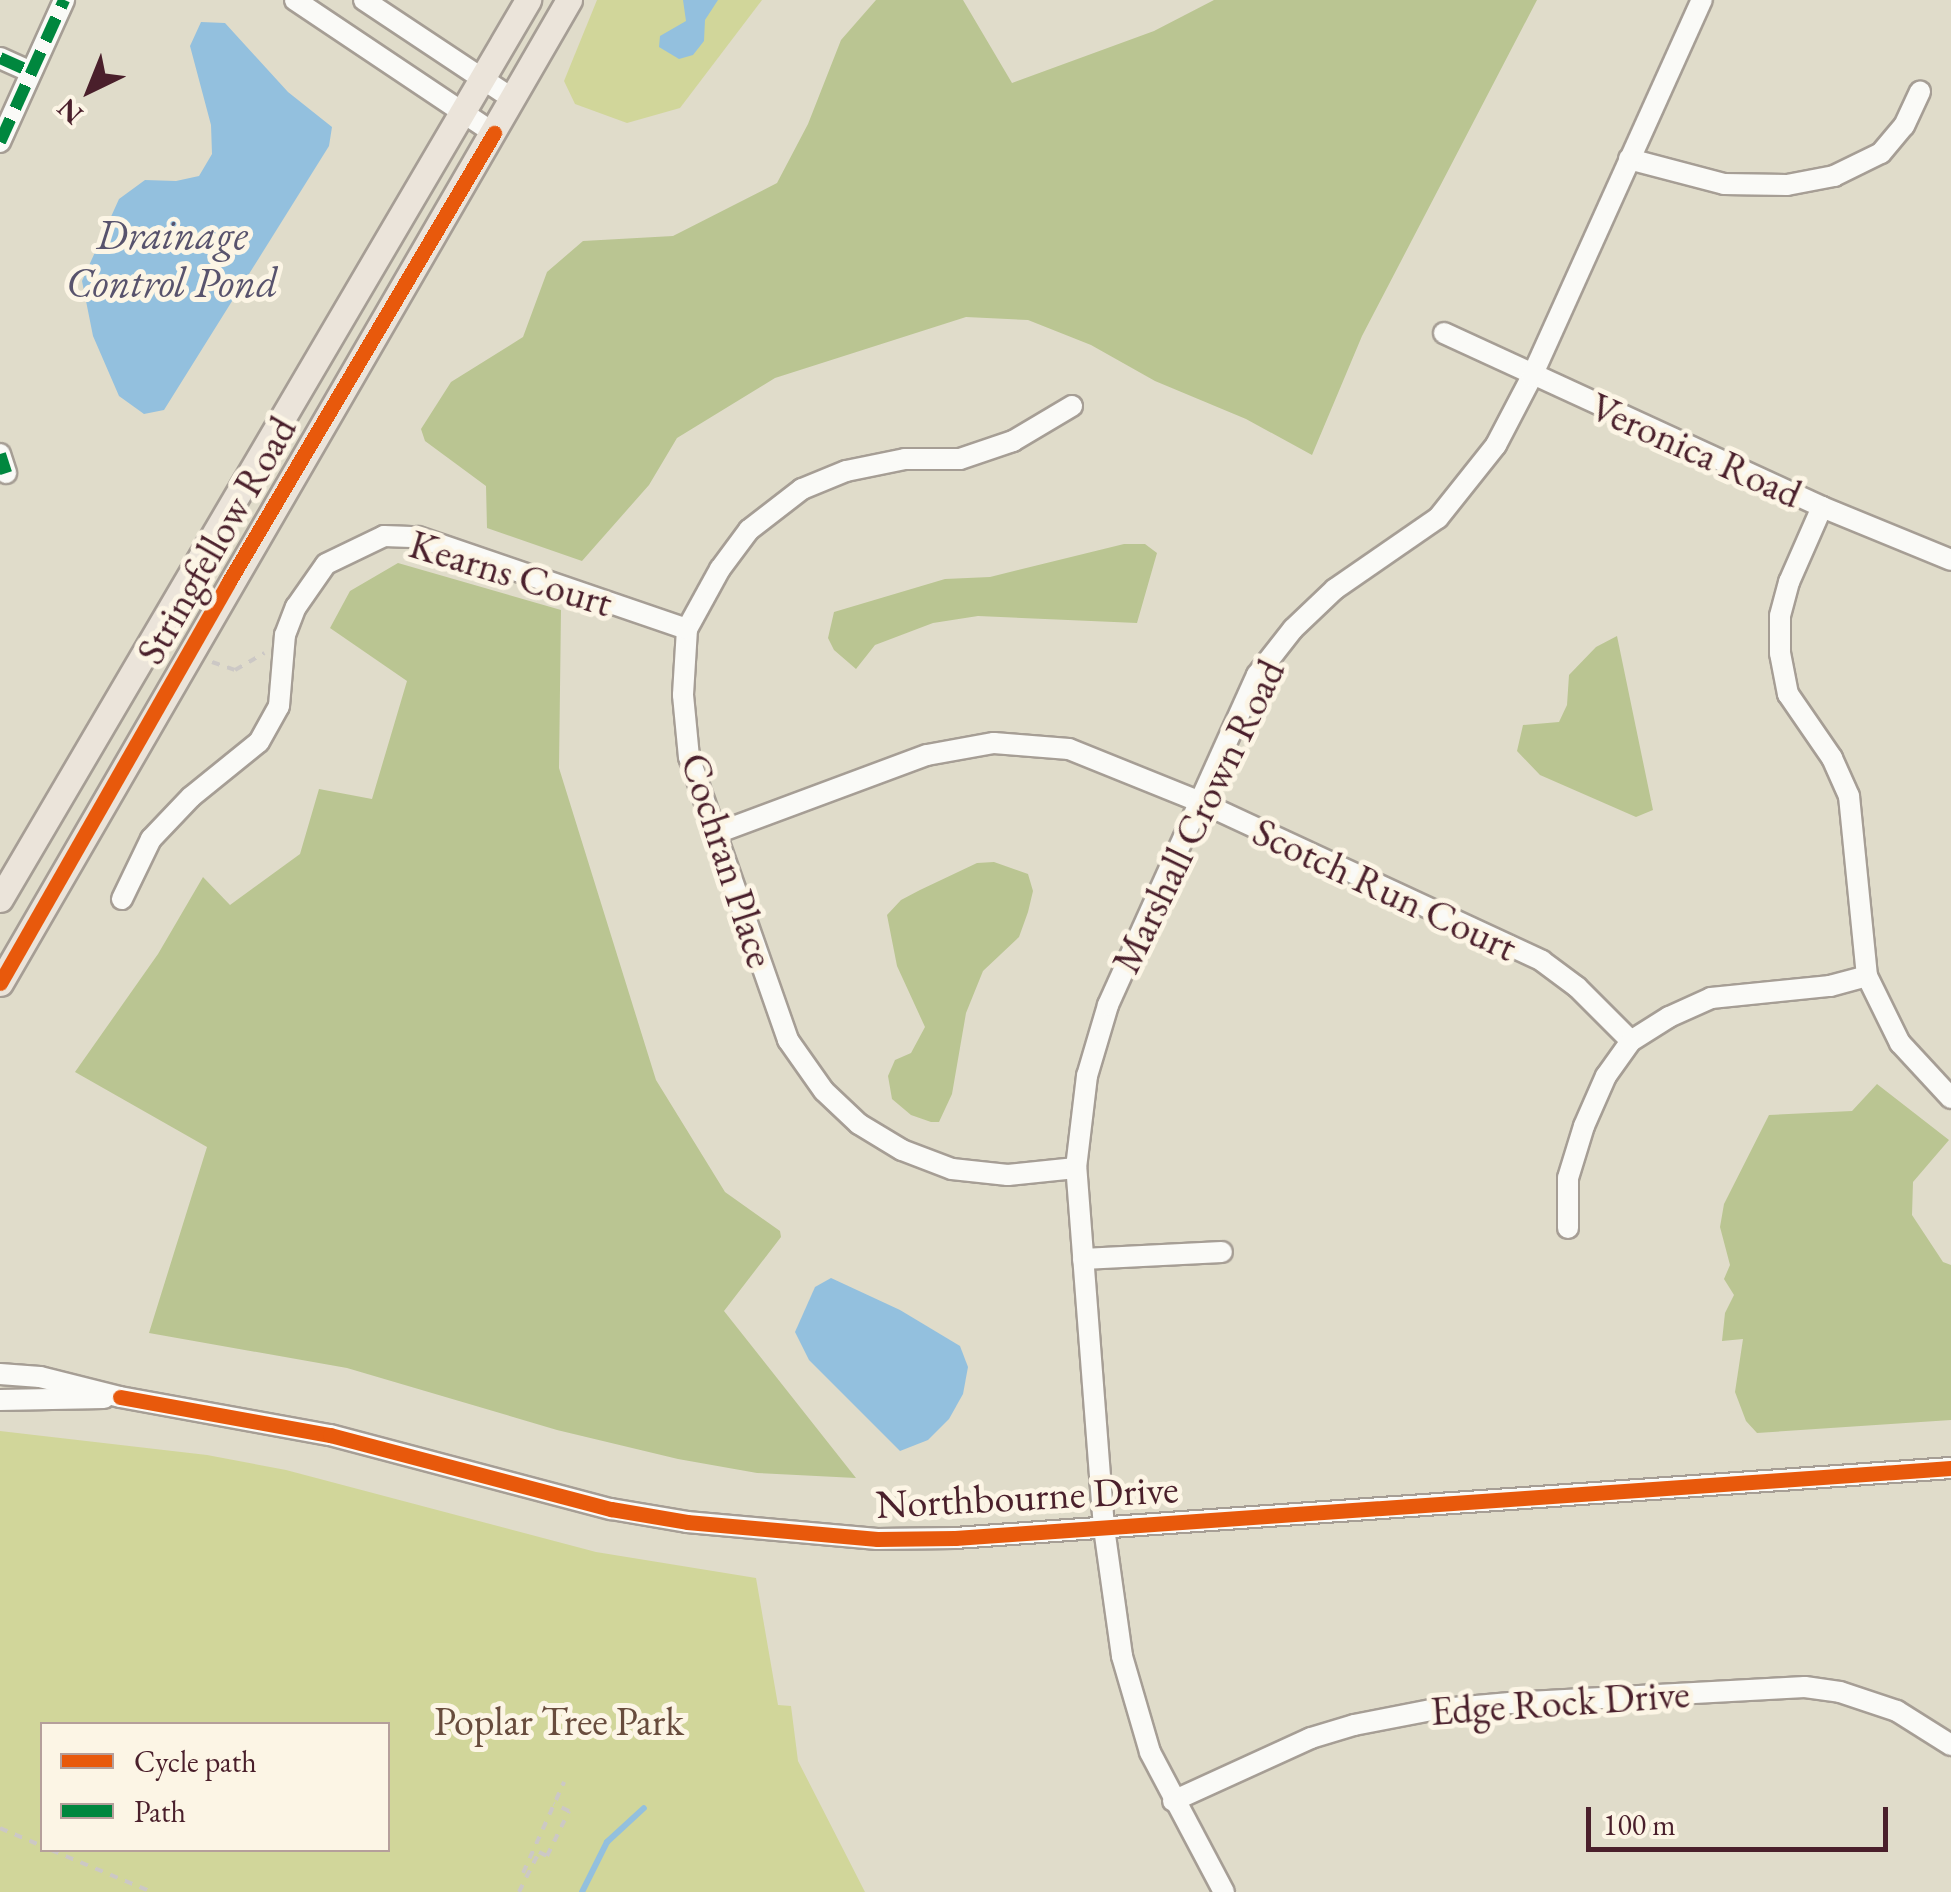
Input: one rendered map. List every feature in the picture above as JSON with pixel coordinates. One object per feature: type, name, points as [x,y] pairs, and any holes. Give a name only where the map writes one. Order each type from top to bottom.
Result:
[{"type":"main road","name":"Stringfellow Road","points":[[0,899],[528,0]]},
{"type":"main road","name":"Stringfellow Road","points":[[0,982],[569,0]]},
{"type":"street","points":[[0,142],[64,0]]},
{"type":"street","points":[[295,0],[494,133]]},
{"type":"street","points":[[364,0],[513,99]]},
{"type":"street","name":"Marshall Crown Road","points":[[1224,1892],[1173,1801],[1140,1725],[1122,1656],[1104,1528],[1076,1168],[1087,1076],[1108,1005],[1257,675],[1292,628],[1335,590],[1438,518],[1496,445],[1532,376],[1702,0]]},
{"type":"street","points":[[0,58],[29,71]]},
{"type":"street","points":[[1629,159],[1724,184],[1787,185],[1834,176],[1881,153],[1904,126],[1920,92]]},
{"type":"street","name":"Veronica Road","points":[[1444,333],[1822,507],[1951,560]]},
{"type":"street","name":"Cochran Place","points":[[1072,406],[1013,440],[960,459],[905,459],[846,471],[802,489],[749,530],[687,629],[684,695],[689,757],[788,1040],[824,1091],[859,1124],[902,1150],[952,1169],[1008,1175],[1076,1168]]},
{"type":"street","points":[[1822,507],[1789,582],[1780,616],[1780,653],[1788,694],[1832,758],[1849,796],[1867,976],[1900,1043],[1951,1098]]},
{"type":"street","name":"Kearns Court","points":[[122,899],[151,839],[191,797],[259,742],[279,706],[282,656],[296,606],[326,564],[384,536],[418,536],[687,629]]},
{"type":"street","name":"Scotch Run Court","points":[[716,833],[928,755],[994,744],[1069,749],[1198,802],[1542,961],[1577,986],[1632,1041]]},
{"type":"street","points":[[1568,1228],[1568,1178],[1584,1126],[1606,1076],[1632,1041],[1669,1017],[1711,998],[1830,986],[1867,976]]},
{"type":"street","points":[[1083,1259],[1222,1252]]},
{"type":"street","name":"Northbourne Drive","points":[[0,1374],[40,1377],[120,1397],[330,1435],[528,1490],[687,1522],[877,1540],[1104,1528],[1951,1468]]},
{"type":"street","name":"Northbourne Drive","points":[[0,1400],[53,1402],[120,1397]]},
{"type":"street","name":"Edge Rock Drive","points":[[1173,1801],[1311,1738],[1354,1725],[1431,1710],[1510,1703],[1805,1687],[1840,1692],[1897,1711],[1951,1745]]},
{"type":"path","points":[[203,655],[234,670],[263,653],[282,656]]},
{"type":"path","points":[[520,1892],[564,1782]]},
{"type":"path","points":[[536,1851],[547,1856],[569,1811],[554,1804]]},
{"type":"path","points":[[0,1828],[40,1845]]},
{"type":"path","points":[[524,1873],[536,1851]]},
{"type":"path","points":[[56,1852],[152,1892]]},
{"type":"green space","points":[[597,0],[762,0],[680,108],[627,123],[575,104],[564,81]]},
{"type":"green space","points":[[876,0],[963,0],[1012,83],[1154,31],[1214,0],[1537,0],[1362,336],[1312,455],[1246,419],[1155,381],[1091,345],[1028,320],[966,317],[775,378],[677,438],[649,485],[582,561],[487,528],[486,486],[425,441],[421,429],[451,382],[523,337],[547,272],[583,241],[673,236],[777,183],[808,124],[841,40]]},
{"type":"green space","points":[[1124,544],[1145,544],[1157,553],[1137,623],[978,616],[933,623],[875,645],[856,669],[834,650],[828,638],[834,612],[945,579],[990,577]]},
{"type":"green space","points":[[398,563],[561,610],[559,768],[656,1080],[725,1192],[780,1231],[781,1237],[724,1311],[856,1478],[757,1473],[678,1459],[557,1430],[347,1368],[149,1333],[207,1147],[75,1072],[158,954],[203,877],[230,905],[300,854],[319,789],[372,799],[407,681],[330,628],[350,591]]},
{"type":"green space","points":[[1617,636],[1653,810],[1636,817],[1540,775],[1517,751],[1523,725],[1559,722],[1567,705],[1569,675],[1596,647]]},
{"type":"green space","points":[[994,862],[1028,874],[1033,891],[1028,912],[1019,937],[983,971],[966,1013],[952,1094],[939,1122],[931,1122],[911,1115],[892,1099],[888,1076],[895,1060],[911,1053],[925,1027],[897,966],[887,915],[901,900],[920,890],[977,863]]},
{"type":"green space","points":[[1877,1084],[1949,1140],[1913,1182],[1912,1215],[1943,1262],[1951,1265],[1951,1420],[1757,1433],[1746,1421],[1735,1392],[1743,1339],[1722,1341],[1725,1313],[1734,1295],[1724,1279],[1730,1265],[1720,1227],[1724,1204],[1769,1115],[1852,1111]]},
{"type":"green space","name":"Poplar Tree Park","points":[[0,1431],[207,1455],[286,1470],[596,1552],[756,1578],[778,1705],[791,1706],[798,1761],[865,1892],[0,1892]]},
{"type":"water","points":[[683,0],[718,0],[705,20],[704,41],[693,55],[679,59],[659,47],[660,36],[686,21]]},
{"type":"water","name":"Drainage Control Pond","points":[[201,22],[225,23],[288,92],[332,127],[329,146],[164,410],[144,414],[119,396],[93,336],[82,281],[119,199],[145,180],[176,181],[199,176],[212,154],[211,125],[190,46]]},
{"type":"water","points":[[831,1278],[900,1310],[960,1346],[968,1367],[963,1394],[949,1419],[928,1440],[900,1451],[809,1360],[795,1332],[815,1287]]},
{"type":"waterway","points":[[582,1892],[607,1842],[644,1808]]},
{"type":"marked path","points":[[0,142],[64,0]]},
{"type":"marked path","points":[[0,58],[29,71]]},
{"type":"marked path","points":[[0,454],[6,473]]},
{"type":"cycle path","points":[[0,983],[228,583],[494,133]]},
{"type":"cycle path","points":[[120,1397],[330,1435],[611,1509],[687,1522],[877,1539],[955,1538],[1951,1468]]}]
